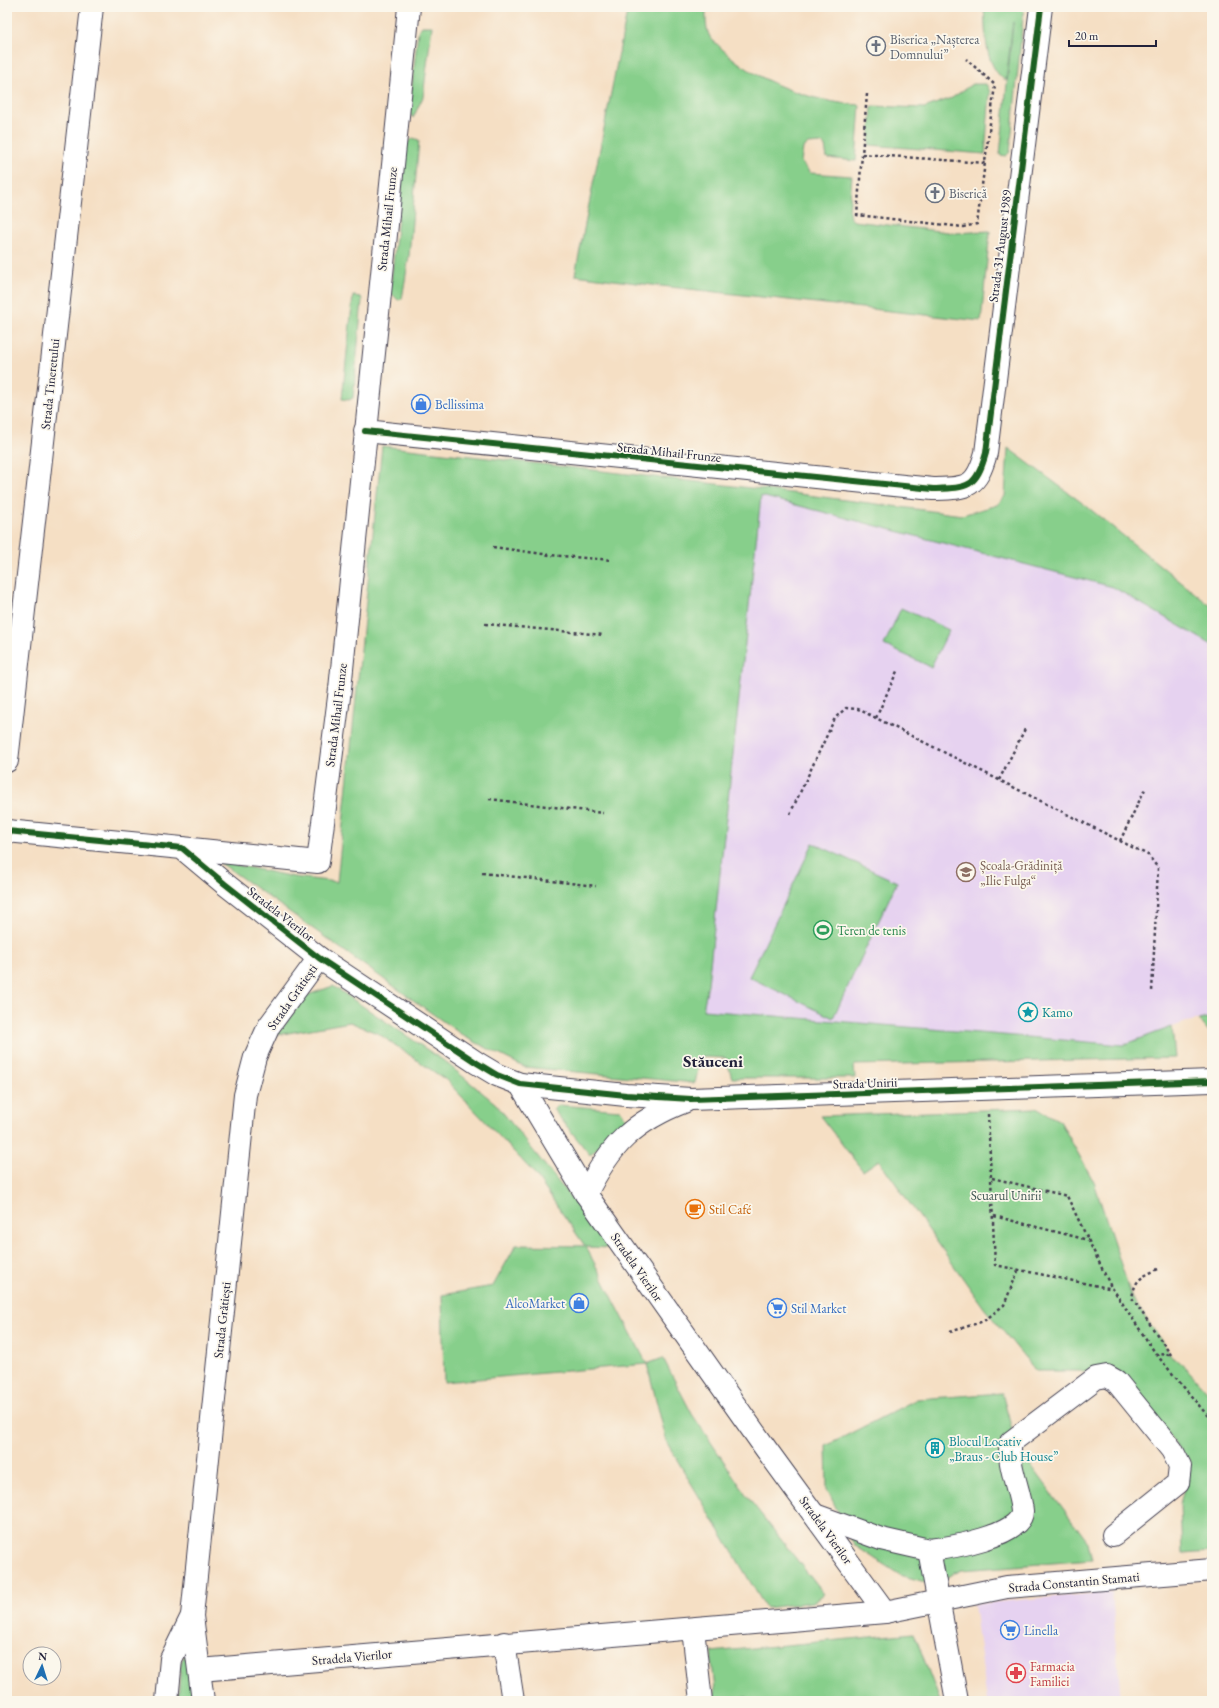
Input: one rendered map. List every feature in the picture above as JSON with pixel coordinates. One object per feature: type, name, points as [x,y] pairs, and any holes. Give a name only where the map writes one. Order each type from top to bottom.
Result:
[{"type":"street","name":"Strada Tineretului","points":[[7,761],[92,7]]},
{"type":"street","name":"Strada Mihail Frunze","points":[[182,848],[318,862],[340,689],[408,7]]},
{"type":"street","name":"Strada 31 August 1989","points":[[970,484],[981,472],[986,453],[1041,7]]},
{"type":"street","name":"Strada Mihail Frunze","points":[[365,431],[933,489],[956,488],[970,484]]},
{"type":"street","points":[[7,831],[182,848]]},
{"type":"street","name":"Stradela Vierilor","points":[[182,848],[319,958],[477,1063],[497,1075],[520,1084],[586,1194],[885,1612]]},
{"type":"street","name":"Strada Grătiești","points":[[204,1701],[192,1616],[245,1095],[255,1057],[269,1026],[319,958]]},
{"type":"street","name":"Strada Unirii","points":[[520,1084],[612,1094],[691,1099],[1212,1081]]},
{"type":"street","points":[[586,1194],[599,1167],[618,1143],[641,1124],[667,1108],[691,1099]]},
{"type":"street","points":[[815,1516],[882,1539],[929,1550],[951,1548],[1001,1533],[1017,1524],[1022,1512],[1009,1452],[1011,1442],[1096,1378],[1108,1376],[1116,1381],[1172,1450],[1180,1466],[1178,1483],[1113,1535]]},
{"type":"street","points":[[929,1550],[957,1701]]},
{"type":"street","name":"Strada Constantin Stamati","points":[[885,1612],[1007,1587],[1212,1570]]},
{"type":"street","name":"Stradela Vierilor","points":[[200,1670],[504,1643],[693,1629],[885,1612]]},
{"type":"street","points":[[167,1701],[171,1659],[192,1616]]},
{"type":"street","points":[[693,1629],[701,1701]]},
{"type":"street","points":[[504,1643],[513,1701]]},
{"type":"path","points":[[867,94],[857,215],[963,227],[977,224],[995,85],[966,59]]},
{"type":"path","points":[[862,154],[985,163]]},
{"type":"path","points":[[493,547],[550,555],[611,560]]},
{"type":"path","points":[[485,624],[604,635]]},
{"type":"path","points":[[876,718],[898,669]]},
{"type":"path","points":[[790,814],[835,718],[846,708],[858,709],[1148,855],[1158,868],[1152,992]]},
{"type":"path","points":[[999,780],[1025,729]]},
{"type":"path","points":[[1120,841],[1146,787]]},
{"type":"path","points":[[489,798],[603,813]]},
{"type":"path","points":[[482,873],[596,886]]},
{"type":"path","points":[[988,1109],[995,1265],[1018,1271],[1112,1289]]},
{"type":"path","points":[[992,1178],[1067,1196],[1112,1289],[1156,1354],[1212,1421]]},
{"type":"path","points":[[994,1216],[1089,1240]]},
{"type":"path","points":[[1156,1354],[1171,1355],[1132,1298],[1134,1287],[1141,1277],[1158,1269]]},
{"type":"path","points":[[950,1332],[984,1321],[1004,1305],[1018,1271]]},
{"type":"shaded area","name":"Școala-Grădiniță „Ilie Fulga“","points":[[761,495],[1113,587],[1212,645],[1212,1017],[1186,1022],[1123,1045],[703,1010],[708,984]]},
{"type":"shaded area","points":[[1112,1592],[1121,1701],[987,1701],[974,1604]]},
{"type":"green space","points":[[628,7],[706,7],[708,34],[721,48],[751,71],[767,80],[804,95],[823,100],[860,105],[856,161],[827,158],[825,146],[821,143],[808,144],[803,148],[801,162],[810,173],[852,176],[849,213],[850,218],[854,221],[956,233],[990,231],[981,321],[652,285],[575,275]]},
{"type":"green space","points":[[984,7],[1024,7],[1010,152],[1006,156],[1000,155],[1013,22],[1006,81],[993,66],[989,57]]},
{"type":"green space","points":[[422,26],[432,26],[423,97],[413,118],[409,113],[418,31]]},
{"type":"green space","points":[[972,84],[986,84],[990,92],[985,154],[869,145],[872,106],[924,108],[952,98]]},
{"type":"green space","points":[[413,138],[419,140],[409,256],[402,299],[398,300],[390,292],[406,144]]},
{"type":"green space","points":[[353,296],[361,297],[362,300],[353,398],[349,400],[342,399]]},
{"type":"green space","points":[[382,446],[760,489],[962,515],[997,505],[1005,496],[1008,448],[1085,505],[1212,607],[1212,645],[1113,587],[761,496],[708,984],[703,1010],[1123,1045],[1172,1027],[1175,1058],[854,1065],[855,1078],[732,1078],[726,1058],[701,1057],[695,1083],[524,1067],[465,1037],[218,861],[294,877],[337,882]]},
{"type":"green space","points":[[901,608],[949,630],[931,667],[884,645]]},
{"type":"green space","name":"Teren de tenis","points":[[813,843],[897,882],[833,1018],[749,977]]},
{"type":"green space","points":[[333,986],[444,1061],[496,1104],[611,1248],[586,1247],[647,1364],[444,1382],[442,1295],[493,1286],[516,1245],[585,1246],[534,1173],[446,1080],[379,1034],[350,1022],[277,1035],[305,996]]},
{"type":"green space","points":[[1212,1017],[1212,1035],[1199,1020]]},
{"type":"green space","points":[[559,1105],[620,1110],[627,1119],[590,1155],[553,1109]]},
{"type":"green space","name":"Scuarul Unirii","points":[[1036,1108],[1060,1121],[1094,1182],[1132,1298],[1171,1355],[1189,1371],[1212,1397],[1212,1552],[1182,1554],[1180,1504],[1190,1462],[1118,1371],[1036,1371],[984,1308],[879,1160],[863,1171],[820,1116]]},
{"type":"green space","points":[[663,1358],[692,1414],[749,1499],[824,1594],[813,1602],[766,1608],[667,1443],[647,1364]]},
{"type":"green space","points":[[1002,1393],[1016,1445],[1088,1542],[1092,1560],[962,1570],[932,1584],[900,1575],[854,1545],[827,1489],[826,1446],[917,1399]]},
{"type":"green space","points":[[914,1633],[940,1701],[748,1701],[747,1697],[716,1700],[711,1652]]},
{"type":"green space","points":[[188,1650],[194,1701],[178,1701],[181,1662]]},
{"type":"cycle path","points":[[365,431],[933,489],[962,487],[968,484],[974,480],[978,474],[986,453],[1041,7]]},
{"type":"cycle path","points":[[7,831],[182,848],[319,958],[477,1063],[497,1075],[520,1084],[626,1095],[691,1099],[1212,1081]]},
{"type":"place","name":"Biserica „Nașterea Domnului”","points":[[876,46]]},
{"type":"place","name":"Biserică","points":[[935,193]]},
{"type":"place","name":"Bellissima","points":[[421,404]]},
{"type":"place","name":"Școala-Grădiniță „Ilie Fulga“","points":[[966,872]]},
{"type":"place","name":"Teren de tenis","points":[[823,930]]},
{"type":"place","name":"Kamo","points":[[1028,1012]]},
{"type":"place","name":"Stil Café","points":[[695,1209]]},
{"type":"place","name":"AlcoMarket","points":[[579,1303]]},
{"type":"place","name":"Stil Market","points":[[777,1308]]},
{"type":"place","name":"Blocul Locativ „Braus - Club House”","points":[[935,1448]]},
{"type":"place","name":"Linella","points":[[1010,1630]]},
{"type":"place","name":"Farmacia Familiei","points":[[1016,1673]]},
{"type":"district","name":"Stăuceni","points":[[713,1061]]}]
